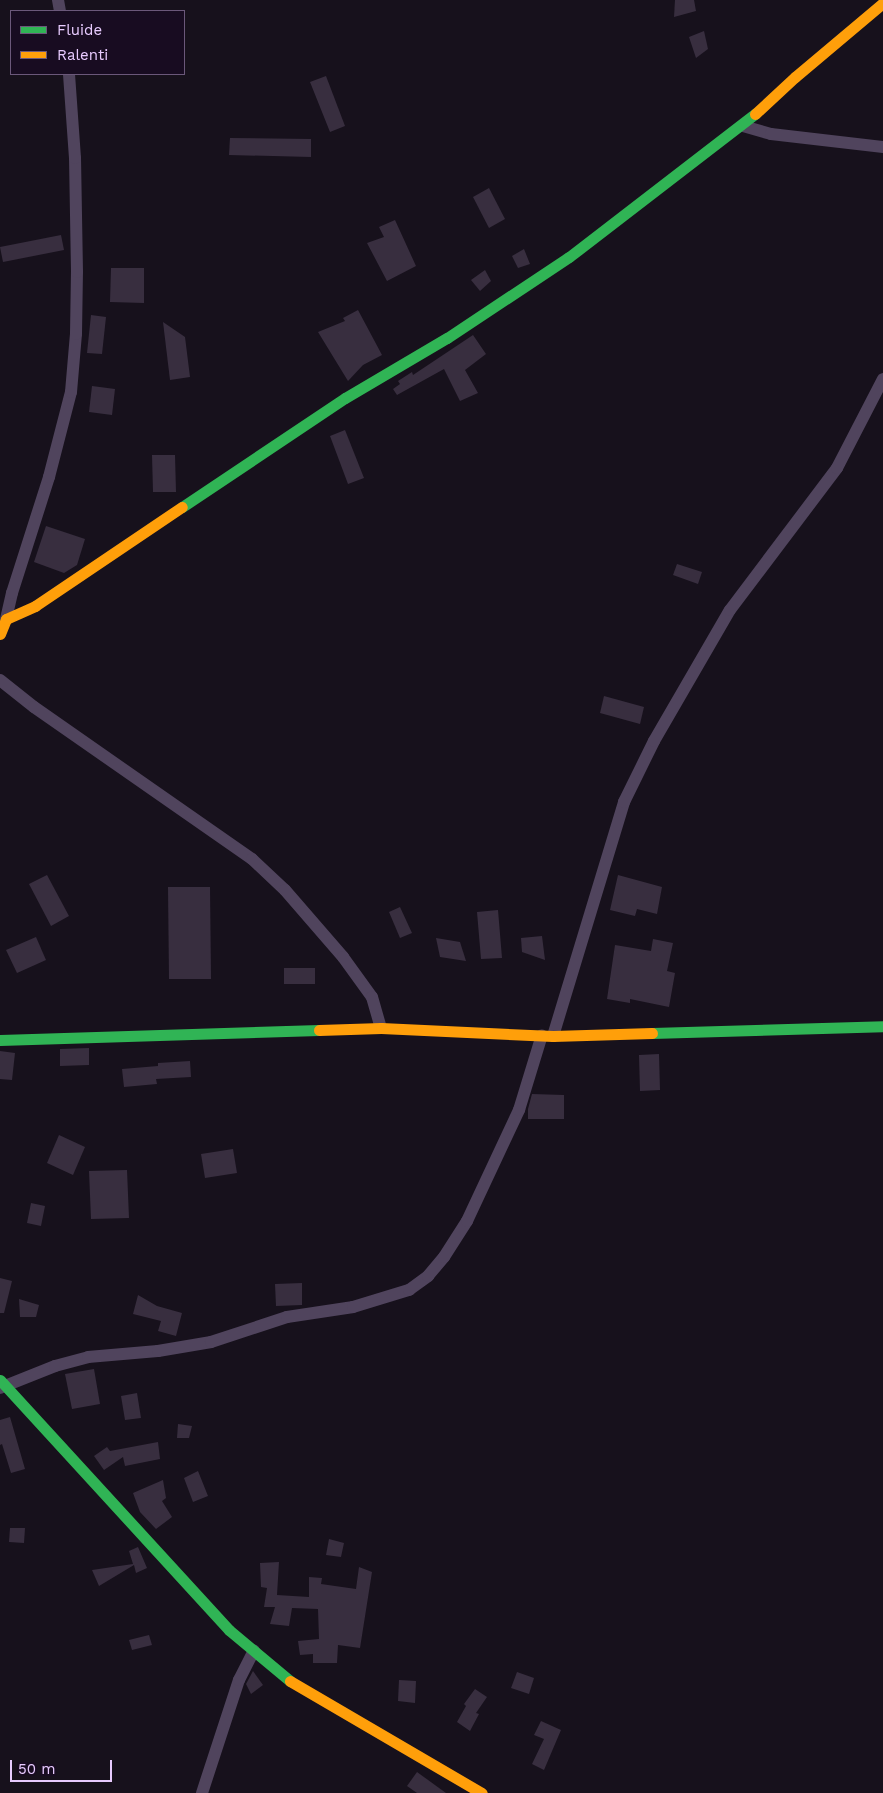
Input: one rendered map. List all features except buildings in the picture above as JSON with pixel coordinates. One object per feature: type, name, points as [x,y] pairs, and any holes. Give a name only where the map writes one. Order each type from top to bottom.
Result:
[{"type":"street","points":[[6,619],[35,606],[338,403],[447,338],[569,258],[743,126],[795,77],[883,3]]},
{"type":"street","points":[[0,634],[49,477],[71,392],[76,334],[77,272],[75,158],[69,75]]},
{"type":"street","points":[[743,126],[781,135],[883,147]]},
{"type":"street","points":[[482,1793],[323,1702],[287,1679],[229,1630],[2,1385],[55,1366],[88,1357],[158,1351],[211,1342],[287,1317],[354,1306],[409,1290],[428,1276],[444,1257],[467,1220],[519,1110],[548,1036],[624,802],[654,740],[730,610],[837,468],[883,379]]},
{"type":"street","points":[[0,680],[42,712],[252,859],[320,927],[372,997],[381,1028]]},
{"type":"street","points":[[0,1040],[381,1028],[548,1036],[883,1026]]},
{"type":"street","points":[[202,1793],[239,1680],[254,1651]]},
{"type":"traffic: fast","points":[[182,507],[345,398],[447,338],[569,257],[755,114]]},
{"type":"traffic: fast","points":[[652,1033],[883,1026]]},
{"type":"traffic: fast","points":[[0,1040],[319,1030]]},
{"type":"traffic: fast","points":[[0,1380],[229,1630],[290,1681]]},
{"type":"traffic: slow","points":[[755,114],[795,77],[883,3]]},
{"type":"traffic: slow","points":[[0,634],[6,619],[35,606],[182,507]]},
{"type":"traffic: slow","points":[[319,1030],[381,1028],[553,1036],[652,1033]]},
{"type":"traffic: slow","points":[[290,1681],[482,1793]]}]
